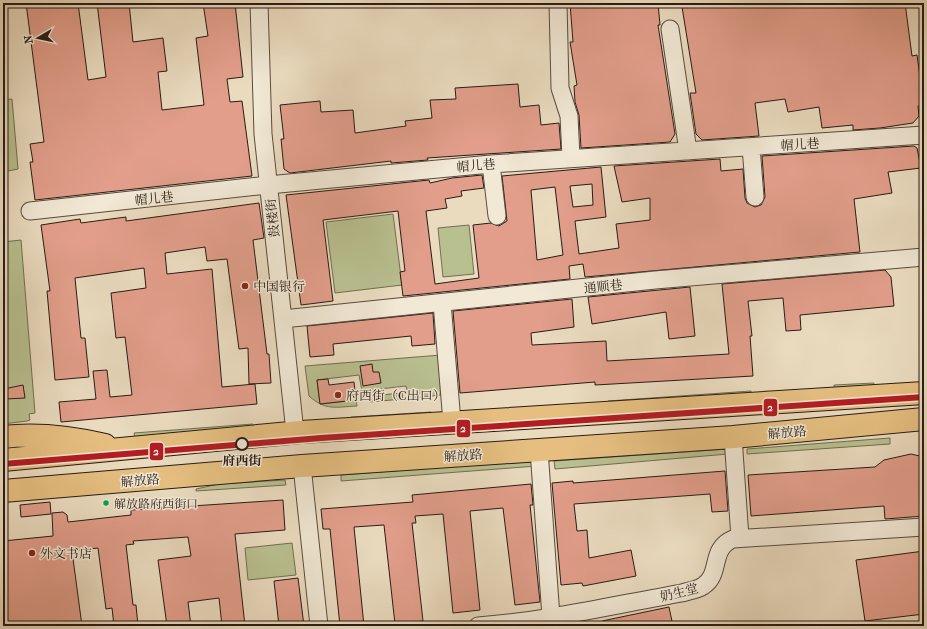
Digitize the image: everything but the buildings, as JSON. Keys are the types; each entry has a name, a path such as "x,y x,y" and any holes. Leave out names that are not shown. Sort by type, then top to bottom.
{"main road":[{"path":"3,460 298,432 924,393"},
{"name":"解放路","path":"3,492 302,466 733,437 924,419"},
{"path":"3,437 27,434 70,437 126,449"}],"street":[{"name":"鼓楼街","path":"259,3 264,134 298,432"},
{"name":"鼓楼街","path":"268,3 268,132 271,185"},
{"path":"558,3 560,88 569,116 572,158"},
{"path":"670,28 688,151"},
{"name":"帽儿巷","path":"30,211 271,185 491,164 924,135"},
{"path":"752,147 755,197"},
{"path":"491,164 497,216"},
{"name":"通顺巷","path":"285,319 666,279 924,257"},
{"path":"442,302 452,422"},
{"path":"733,437 740,538"},
{"path":"539,450 551,616"},
{"path":"302,466 320,626"},
{"name":"奶生堂","path":"478,626 509,624 682,593 702,587 709,581 721,546 726,542 740,538 924,527"}],"green space":[{"path":"12,99 18,169 3,172 3,100"},
{"path":"393,214 402,285 335,293 326,222"},
{"path":"469,225 474,274 443,277 438,228"},
{"path":"21,240 35,413 29,414 30,420 3,424 3,242"},
{"path":"441,355 444,392 440,395 409,399 406,386 362,391 359,375 317,380 320,404 309,396 305,366"},
{"path":"874,383 874,386 834,391 834,385"},
{"path":"751,391 752,397 609,407 608,401"},
{"path":"402,393 403,399 369,402 369,396"},
{"path":"356,400 357,406 331,407 320,404"},
{"path":"431,412 431,417 351,423 351,417"},
{"path":"253,424 254,427 135,439 134,433"},
{"path":"890,438 890,444 747,454 747,449"},
{"path":"728,449 728,454 555,469 554,461"},
{"path":"537,460 537,466 341,481 341,475"},
{"path":"285,480 286,485 196,491 196,489 219,484"},
{"path":"292,543 296,575 248,580 245,548"}],"transit line":[{"name":"2","path":"3,464 321,438 924,397"}],"place":[{"name":"中国银行","path":"245,286"},
{"name":"府西街（C出口）","path":"338,395"},
{"name":"府西街","path":"242,444"},
{"name":"解放路府西街口","path":"106,503"},
{"name":"外文书店","path":"32,553"}]}
